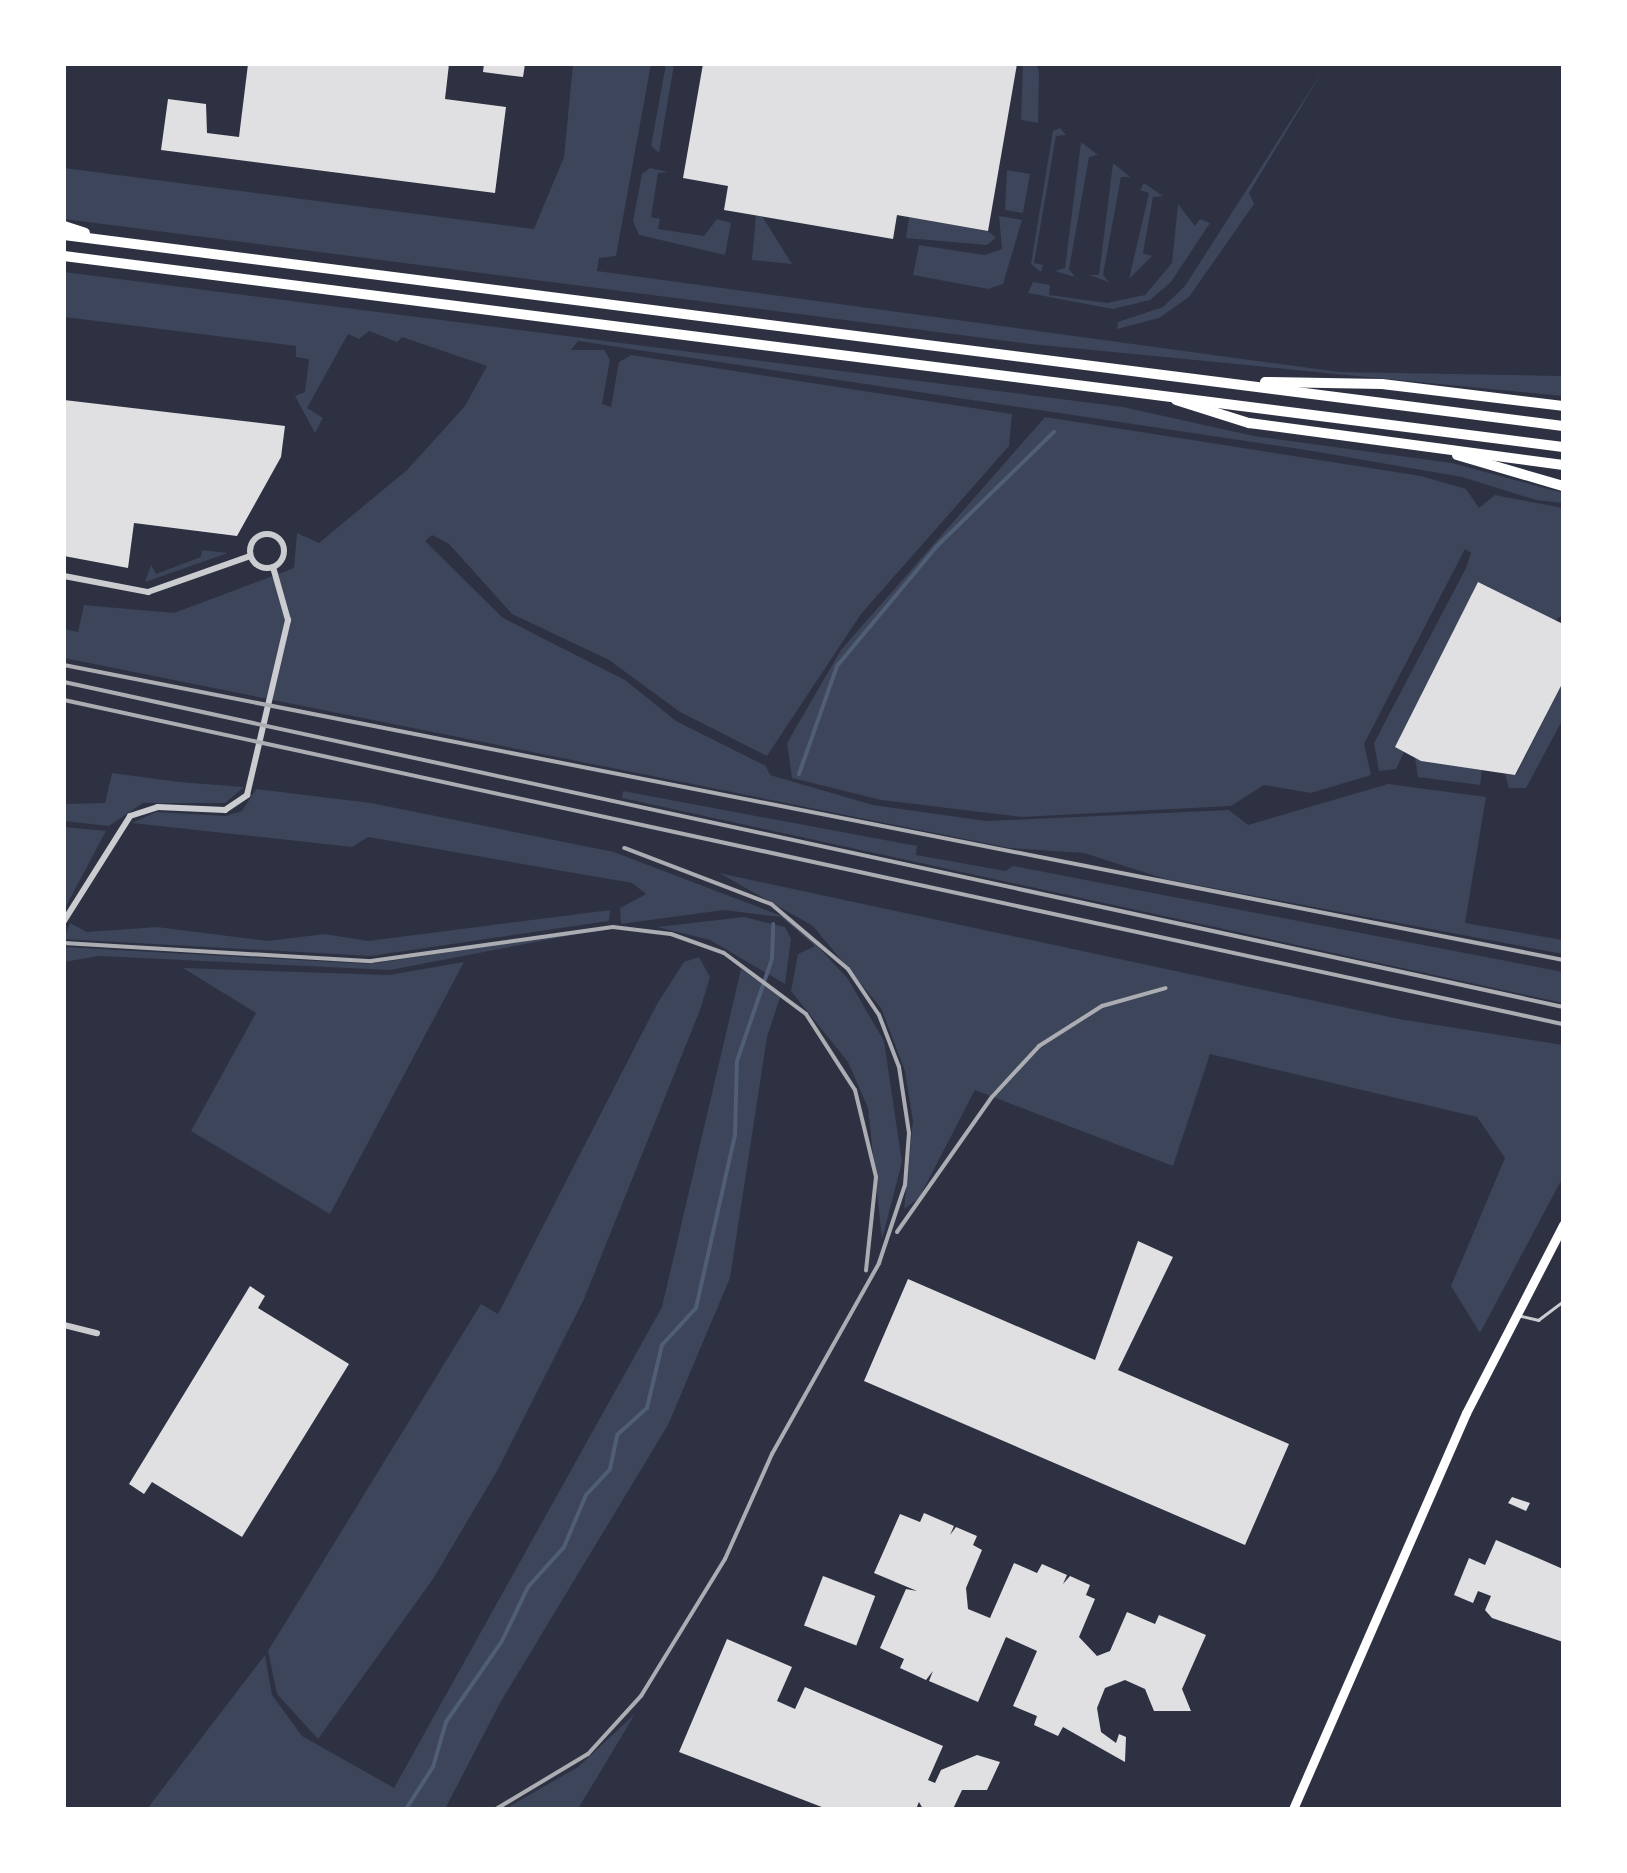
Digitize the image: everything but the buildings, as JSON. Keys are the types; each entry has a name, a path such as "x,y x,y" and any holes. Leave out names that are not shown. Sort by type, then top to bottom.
{"highway":[{"path":"64,226 98,238"},
{"path":"64,235 1563,426"},
{"path":"64,256 1563,447"},
{"path":"1219,381 1382,384 1563,406"},
{"path":"1164,395 1249,423 1563,465"},
{"path":"1448,450 1563,486"}],"main road":[{"path":"1293,1809 1514,1313 1563,1225"}],"street":[{"path":"64,921 130,816 158,807 225,810 247,795 288,620 273,567 284,549 274,535 254,539 250,556"},
{"path":"64,576 148,592 250,556 273,567"},
{"path":"64,1325 97,1333"}],"lane":[{"path":"1514,1313 1538,1320 1563,1301"}],"shaded area":[{"path":"573,64 651,64 616,256 599,258 597,271 1339,372 1563,376 1563,396 1030,344 64,219 64,168 534,229 564,157"},
{"path":"666,64 674,64 659,153 651,146"},
{"path":"1023,64 1036,64 1039,72 1038,123 1021,120"},
{"path":"1327,64 1249,193 1254,204 1189,297 1159,318 1117,329 1118,322 1163,307 1185,286"},
{"path":"1060,128 1066,135 1056,136 1034,263 1043,265 1041,272 1031,264 1053,131"},
{"path":"1081,142 1098,155 1089,157 1069,269 1075,277 1055,271 1065,268"},
{"path":"1113,163 1130,177 1121,177 1103,275 1109,282 1089,275 1099,275"},
{"path":"650,168 668,172 658,173 651,217 660,219 658,229 704,236 717,219 731,223 725,255 639,235 633,221 642,174"},
{"path":"1007,170 1030,174 1023,213 1005,210"},
{"path":"1144,183 1163,196 1153,197 1143,253 1152,256 1129,279 1149,193 1140,190"},
{"path":"1178,204 1195,226 1200,219 1210,223 1171,282 1150,300 1113,309 1028,293 1033,282 1050,285 1049,295 1107,303 1145,295 1172,263"},
{"path":"756,215 762,216 792,264 752,260"},
{"path":"999,216 1022,220 1003,284 988,289 913,275 919,245 984,255 1002,249"},
{"path":"909,217 988,231 996,238 987,245 906,238"},
{"path":"64,272 1123,407 1254,436 1452,463 1563,493 1563,503 1536,500 1462,477 1306,450 578,341 571,350 604,350 610,360 602,404 611,407 619,362 631,355 1012,414 1009,446 861,614 767,756 680,712 609,660 512,614 449,544 432,535 425,541 503,618 625,680 676,721 766,766 770,775 873,805 986,821 1229,810 1248,825 1388,784 1486,797 1465,923 1563,940 1563,954 1165,879 1084,853 1010,848 64,658 64,629 78,632 84,605 174,613 294,568 297,533 319,543 407,470 465,406 487,366 402,337 397,342 369,331 359,339 348,334 307,408 323,418 315,433 295,396 305,392 309,359 296,357 296,346 64,317"},
{"path":"1045,417 1421,476 1466,489 1479,508 1495,495 1563,508 1563,614 1404,752 1396,769 1379,771 1374,743 1466,568 1471,553 1465,549 1364,744 1371,775 1311,793 1264,785 1231,806 1022,817 881,800 792,778 787,743 841,650"},
{"path":"202,550 228,553 145,582 151,565 156,574 201,557"},
{"path":"1563,682 1563,719 1526,788 1509,788 1505,774 1516,775"},
{"path":"1415,758 1482,770 1480,785 1418,777"},
{"path":"112,773 244,787 225,803 143,803 109,826 64,821 64,804 105,803"},
{"path":"256,789 371,803 614,852 784,917 813,941 848,979 884,1041 902,1162 882,1239 868,1108 848,1062 791,991 798,954 815,946 781,917 724,910 621,924 620,908 646,894 632,883 368,837 352,847 132,823 156,812 226,816 242,811"},
{"path":"623,791 917,846 916,855 1006,871 1013,866 1563,972 1563,1003 622,798"},
{"path":"64,827 106,831 64,910"},
{"path":"719,873 1399,1019 1563,1045 1563,1177 1480,1333 1451,1286 1505,1158 1477,1117 1210,1054 1173,1166 975,1090 919,1198 904,1209 913,1121 905,1071 881,1008 813,926"},
{"path":"610,910 609,921 371,956 64,939 70,923 87,932 157,927 267,941 325,934 368,941"},
{"path":"744,917 785,927 791,939 785,984 710,940 657,927"},
{"path":"598,930 390,970 99,956 64,962 64,947 370,964"},
{"path":"699,957 710,977 700,1010 584,1299 497,1471 433,1579 318,1739 277,1694 268,1651 481,1304 498,1314 657,1004 684,962"},
{"path":"464,962 330,1214 191,1131 256,1013 183,968 389,975"},
{"path":"741,969 780,997 767,1037 730,1278 668,1425 500,1703 445,1809 147,1809 265,1655 272,1695 302,1736 394,1788 662,1307"},
{"path":"635,1714 578,1809 505,1809 578,1767"}],"waterway":[{"path":"799,774 837,666 936,547 1054,432"},
{"path":"406,1809 433,1767 446,1722 502,1641 528,1587 564,1547 586,1495 610,1469 617,1435 647,1408 662,1345 696,1308 735,1135 737,1061 772,959 773,924"}],"railway":[{"path":"64,665 1563,960"},
{"path":"64,682 1563,1007"},
{"path":"64,700 1563,1024"},
{"path":"496,1809 588,1754 641,1696 725,1559 772,1454 879,1263 905,1185 909,1133 899,1067 879,1015 848,969 771,904 624,848"},
{"path":"64,943 371,961 613,927 671,934 724,953 806,1014 855,1090 876,1177 866,1270"},
{"path":"897,1232 992,1097 1039,1046 1102,1006 1166,988"}]}
